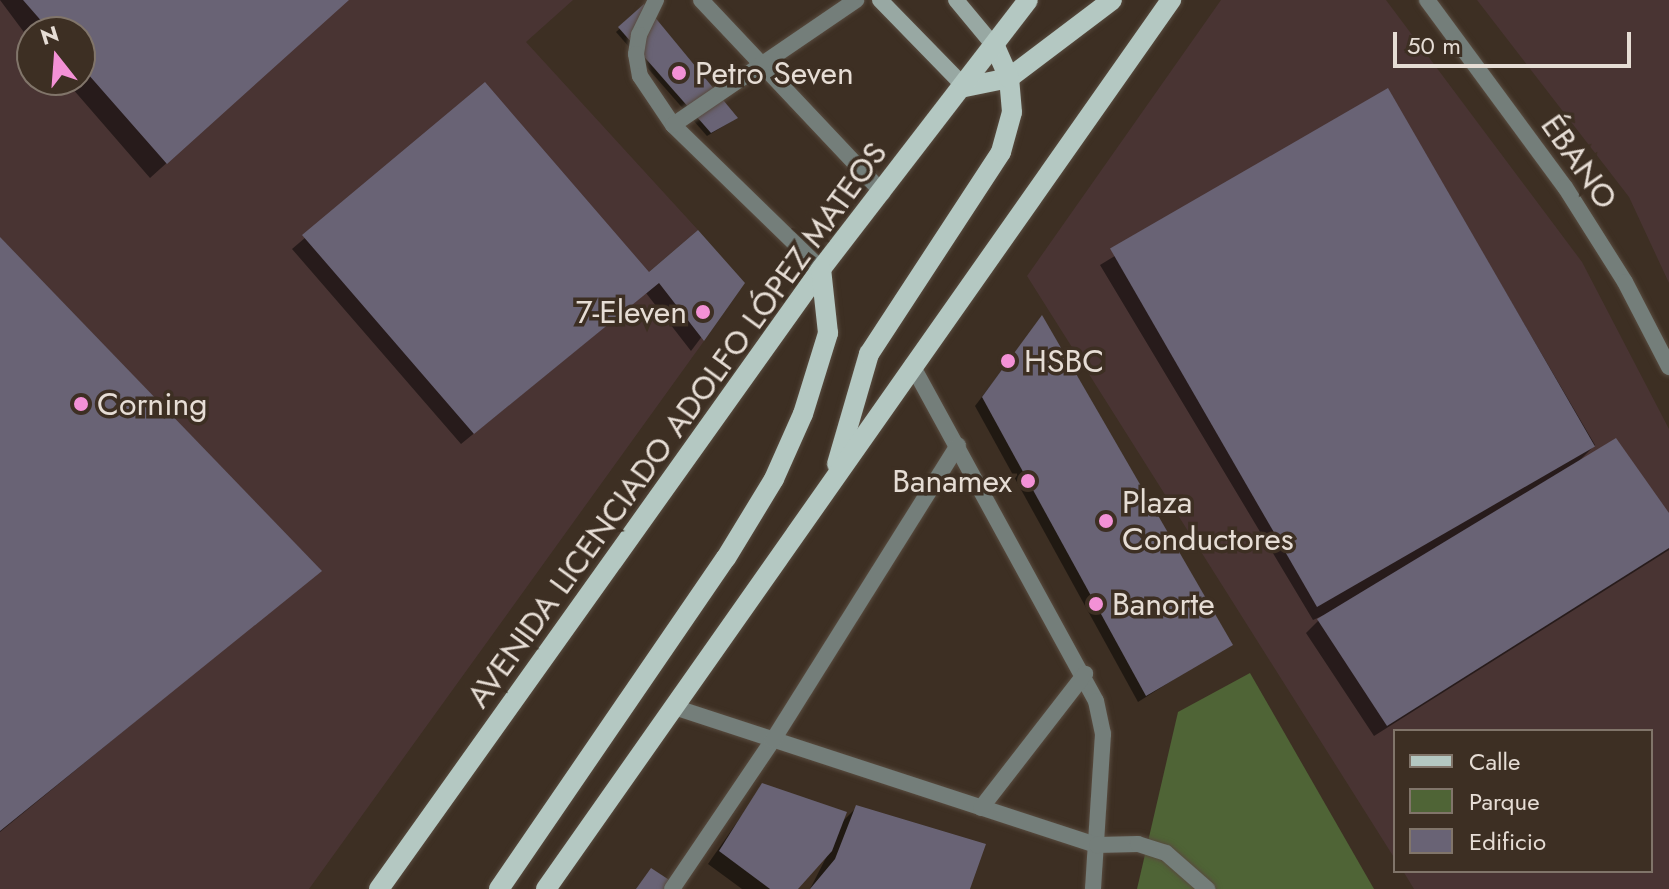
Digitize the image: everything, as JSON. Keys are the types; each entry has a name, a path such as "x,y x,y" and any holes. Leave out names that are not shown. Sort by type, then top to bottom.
{"main road":[{"name":"AVENIDA LICENCIADO ADOLFO LÓPEZ MATEOS","path":"379,889 821,269 965,87 1028,0"},
{"path":"965,87 1009,78 1112,0"},
{"path":"553,887 834,475 1171,0"},
{"path":"834,475 869,354 1001,152 1012,112 1009,78 995,47"},
{"path":"499,889 726,558 774,479 803,414 828,333 821,269"}],"street":[{"path":"880,0 965,87"},
{"path":"956,0 995,47"}],"lane":[{"path":"656,0 646,12 636,54 640,76 673,125 821,269"},
{"path":"701,0 883,193"},
{"path":"673,125 761,61 856,0"},
{"name":"ÉBANO","path":"1427,0 1565,187 1625,282 1669,367"},
{"path":"912,365 1085,674 1103,734 1093,889"},
{"path":"672,889 773,740 958,445"},
{"path":"981,808 1085,674"},
{"path":"677,708 1097,845 1138,844 1166,853 1207,889"}],"shaded area":[{"path":"0,0 573,0 526,42 698,230 650,271 704,341 309,889 0,889"},
{"path":"1221,0 1386,0 1582,262 1669,429 1669,889 1414,889 1404,873 1653,873 1653,729 1393,729 1393,856 1027,276"},
{"path":"1477,0 1669,0 1669,283 1629,197"}],"green space":[{"path":"1250,673 1374,889 1137,889 1178,712"}],"building":[{"path":"23,0 349,0 167,164 96,83 96,16 37,16"},
{"name":"Petro Seven","path":"644,4 738,118 711,133 618,27"},
{"path":"485,82 649,272 698,230 745,283 704,341 659,283 474,434 302,235"},
{"path":"1388,88 1595,447 1317,607 1110,248"},
{"name":"Corning","path":"0,237 322,571 0,831"},
{"name":"Plaza Conductores","path":"1042,315 1233,645 1146,696 982,397"},
{"path":"1616,438 1669,513 1669,548 1387,726 1317,619"},
{"path":"762,783 847,812 832,851 798,889 770,889 719,851"},
{"path":"856,805 986,844 970,889 810,889 835,859"},
{"path":"651,868 683,889 636,889"}],"place":[{"name":"Petro Seven","path":"679,73"},
{"name":"7-Eleven","path":"703,312"},
{"name":"HSBC","path":"1008,361"},
{"name":"Corning","path":"81,404"},
{"name":"Banamex","path":"1028,481"},
{"name":"Plaza Conductores","path":"1106,521"},
{"name":"Banorte","path":"1096,604"}]}
